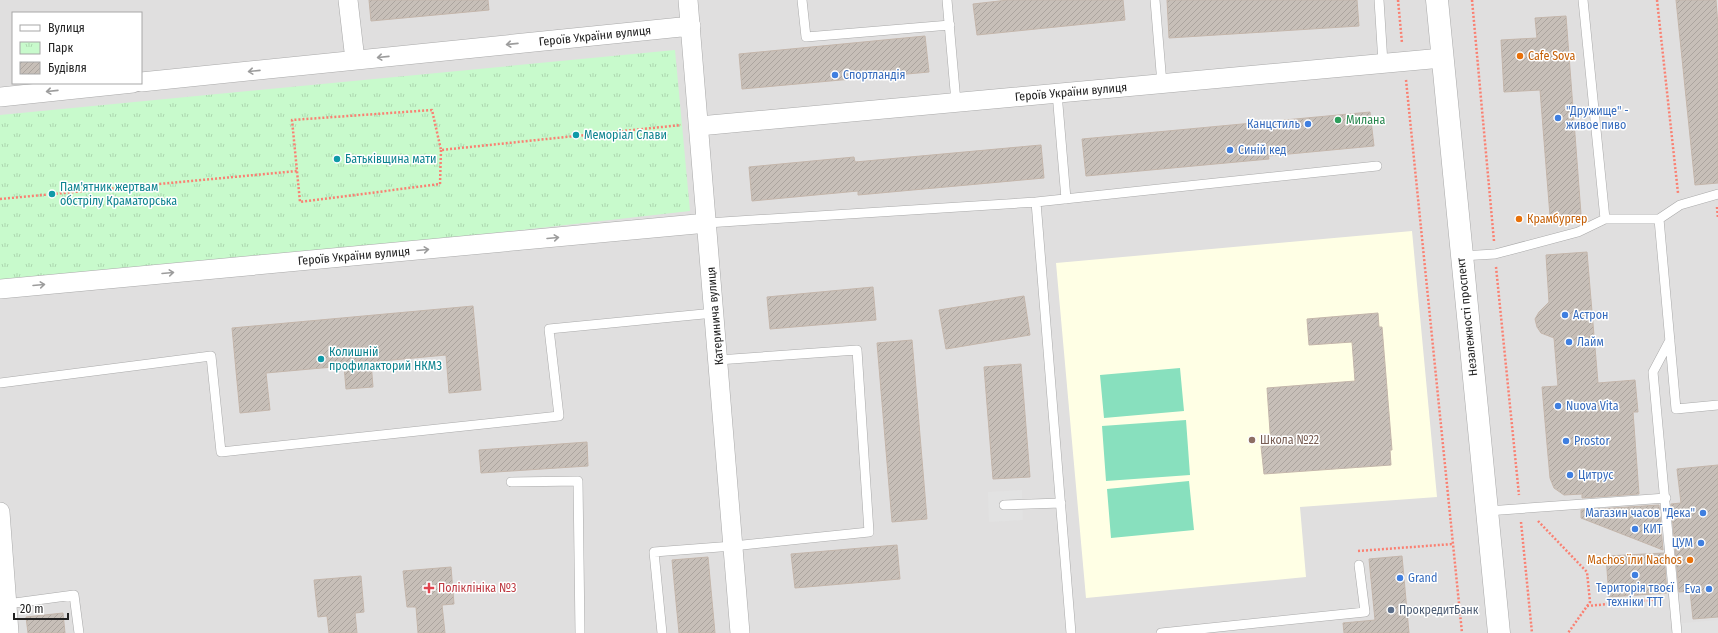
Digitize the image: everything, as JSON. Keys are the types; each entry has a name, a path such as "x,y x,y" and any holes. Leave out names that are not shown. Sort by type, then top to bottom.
{"street":[{"path":"348,0 355,60"},
{"name":"Катеринича вулиця","path":"688,0 740,633"},
{"name":"Незалежності проспект","path":"1437,0 1499,633"},
{"name":"Героїв України вулиця","path":"142,82 690,26"},
{"name":"Героїв України вулиця","path":"699,125 1442,58"},
{"path":"0,96 123,84"},
{"name":"Героїв України вулиця","path":"0,289 707,223"},
{"path":"0,512 9,633"}],"lane":[{"path":"802,0 806,37 950,25"},
{"path":"948,0 956,102"},
{"path":"1156,0 1162,84"},
{"path":"1379,0 1383,63"},
{"path":"1583,0 1605,219"},
{"path":"1057,93 1066,199"},
{"path":"707,223 1036,202 1377,166"},
{"path":"1461,256 1495,254 1578,232 1605,219 1659,219 1680,205 1718,194"},
{"path":"1036,202 1071,633"},
{"path":"1659,219 1676,409 1718,405"},
{"path":"0,383 211,356 221,452 559,416 549,329 714,313"},
{"path":"1670,340 1653,372 1666,498 1677,633"},
{"path":"662,633 654,552 733,546 869,532 857,350 718,360"},
{"path":"511,482 578,481 580,633"},
{"path":"1487,511 1666,498"},
{"path":"1004,505 1061,503"},
{"path":"1161,633 1365,612 1359,565"},
{"path":"7,604 74,594 79,633"}],"path":[{"path":"1398,0 1462,633"},
{"path":"1472,0 1495,254 1523,509 1532,633"},
{"path":"1657,0 1680,205"},
{"path":"432,110 441,150 440,184 300,202 292,120 432,110"},
{"path":"441,150 699,125"},
{"path":"0,199 297,171"},
{"path":"1523,509 1587,572 1590,602 1568,633"},
{"path":"1359,565 1358,550 1453,544"},
{"path":"1587,606 1674,598"}],"shaded area":[{"path":"0,0 1718,0 1718,633 0,633"},
{"name":"Школа №22","path":"1412,231 1437,497 1300,507 1306,577 1086,598 1056,263"},
{"path":"1022,490 1023,520 989,522 988,492"},
{"path":"1718,620 1718,633 1672,633 1672,624"}],"green space":[{"path":"675,50 690,211 0,289 0,115"},
{"path":"1180,368 1184,411 1104,418 1100,375"},
{"path":"1186,420 1190,475 1106,481 1102,426"},
{"path":"1189,481 1194,530 1111,538 1107,489"}],"building":[{"path":"369,0 488,0 489,10 371,21"},
{"path":"1008,0 1123,0 1125,20 977,35 973,4"},
{"path":"1167,0 1357,0 1359,26 1169,38"},
{"path":"1676,0 1716,0 1718,26 1718,183 1695,185"},
{"path":"1566,16 1581,214 1550,216 1540,90 1504,92 1501,40 1537,38 1535,18"},
{"path":"925,36 929,72 742,89 739,54"},
{"path":"1370,112 1374,146 1268,156 1269,159 1086,176 1082,139"},
{"path":"1041,145 1044,178 858,195 858,191 752,201 749,167 854,157 855,162"},
{"path":"1587,252 1598,383 1635,380 1638,412 1633,412 1639,494 1582,498 1582,494 1564,495 1554,488 1550,478 1542,387 1558,386 1554,338 1541,333 1537,327 1535,319 1539,312 1549,302 1546,255"},
{"path":"873,287 876,320 770,329 767,297"},
{"path":"1024,296 1030,335 946,349 939,310"},
{"name":"Колишній профилакторий НКМЗ","path":"473,306 481,390 449,393 446,355 371,362 373,387 346,389 344,366 266,373 270,410 240,413 232,328"},
{"path":"1378,313 1379,327 1382,327 1392,450 1390,450 1391,465 1264,474 1261,446 1271,446 1267,388 1355,381 1352,342 1309,345 1307,319"},
{"path":"912,340 927,519 892,522 877,343"},
{"path":"1021,364 1030,477 993,479 984,367"},
{"path":"587,442 588,466 481,473 479,450"},
{"name":"ЦУМ","path":"1718,465 1718,617 1693,619 1690,591 1679,592 1671,504 1681,503 1677,469"},
{"name":"КИТ","path":"1659,505 1663,550 1581,518 1581,510"},
{"path":"897,545 900,579 795,588 791,554"},
{"name":"Територія твоєї техніки ТТТ","path":"1664,553 1667,593 1609,597 1606,556"},
{"path":"1402,556 1409,633 1344,633 1343,623 1375,620 1369,559"},
{"path":"708,557 715,633 679,633 672,560"},
{"name":"Поліклініка №3","path":"451,567 454,604 442,605 445,633 418,633 416,607 407,607 403,571"},
{"path":"361,576 364,612 355,613 357,633 329,633 327,616 318,617 314,580"},
{"path":"63,613 65,633 28,633 26,617"}],"place":[{"name":"Cafe Sova","path":"1520,56"},
{"name":"Спортландія","path":"835,75"},
{"name":"\"Дружище\" - живое пиво","path":"1558,118"},
{"name":"Милана","path":"1338,120"},
{"name":"Канцстиль","path":"1308,124"},
{"name":"Меморіал Слави","path":"576,135"},
{"name":"Синій кед","path":"1230,150"},
{"name":"Батьківщина мати","path":"337,159"},
{"name":"Пам'ятник жертвам обстрілу Краматорська","path":"52,194"},
{"name":"Крамбургер","path":"1519,219"},
{"name":"Астрон","path":"1565,315"},
{"name":"Лайм","path":"1569,342"},
{"name":"Колишній профилакторий НКМЗ","path":"321,359"},
{"name":"Nuova Vita","path":"1558,406"},
{"name":"Школа №22","path":"1252,440"},
{"name":"Prostor","path":"1566,441"},
{"name":"Цитрус","path":"1570,475"},
{"name":"Магазин часов \"Дека\"","path":"1703,513"},
{"name":"КИТ","path":"1635,529"},
{"name":"ЦУМ","path":"1701,543"},
{"name":"Machos їли Nachos","path":"1690,560"},
{"name":"Територія твоєї техніки ТТТ","path":"1635,575"},
{"name":"Grand","path":"1400,578"},
{"name":"Поліклініка №3","path":"429,588"},
{"name":"Eva","path":"1709,589"},
{"name":"ПрокредитБанк","path":"1391,610"}]}
